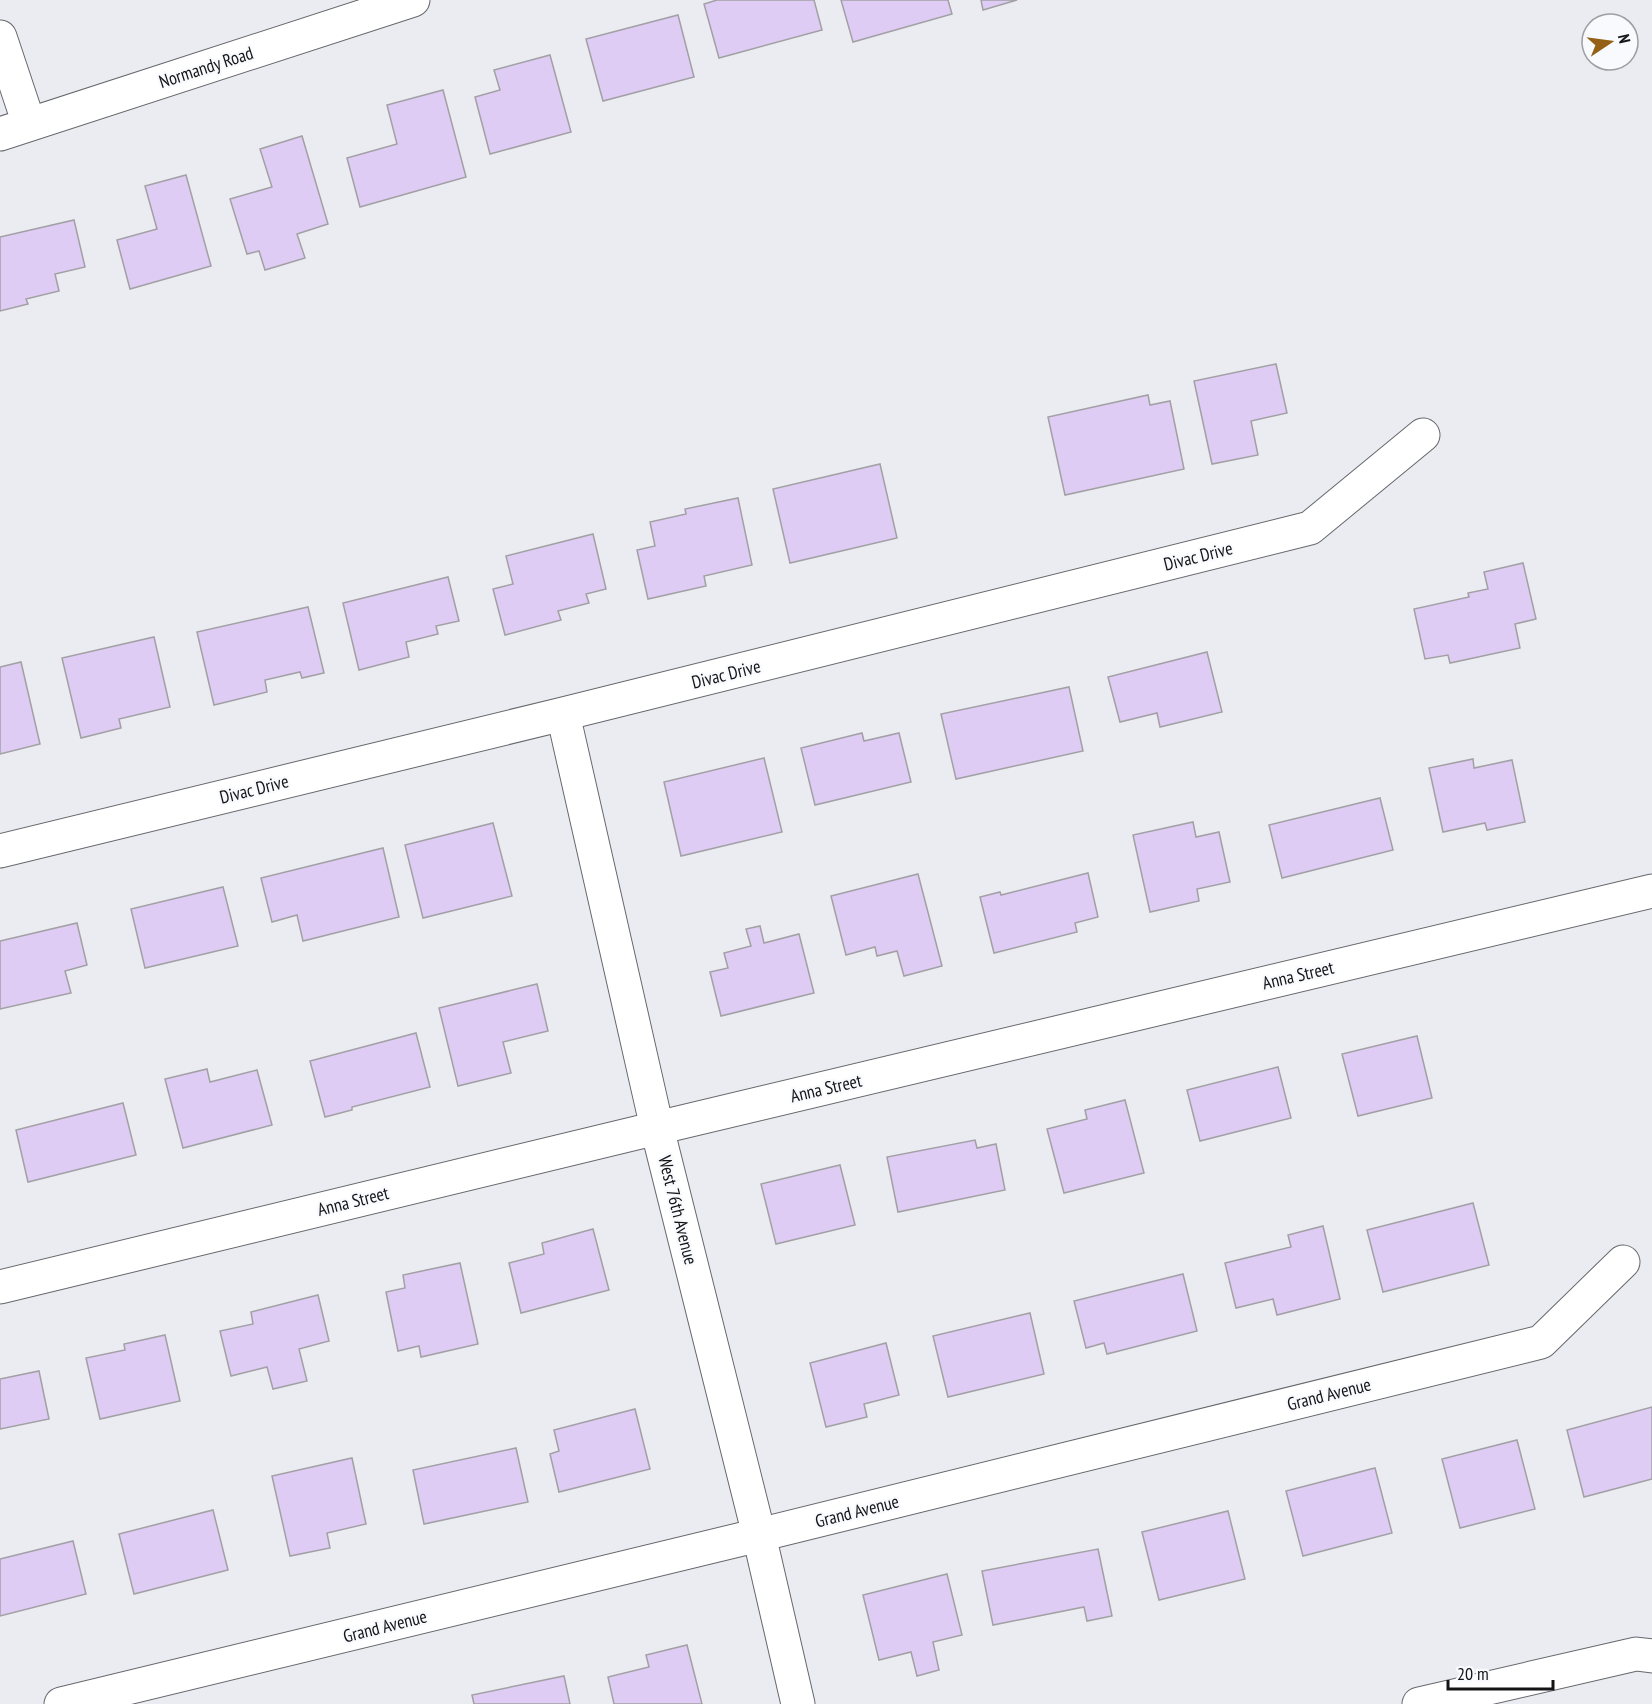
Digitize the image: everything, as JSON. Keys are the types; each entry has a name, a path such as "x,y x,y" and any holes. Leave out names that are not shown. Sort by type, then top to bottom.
{"street":[{"name":"Normandy Road","path":"15,129 412,0"},
{"path":"0,37 15,129"},
{"name":"Divac Drive","path":"0,851 1310,528 1423,435"},
{"name":"West 76th Avenue","path":"563,714 657,1128 759,1535 798,1704"},
{"name":"Anna Street","path":"0,1287 1652,891"},
{"name":"Grand Avenue","path":"61,1704 1542,1342 1623,1262"},
{"path":"1419,1704 1636,1654 1652,1656"}],"building":[{"path":"717,0 814,0 822,30 719,58 704,4"},
{"path":"841,0 948,0 952,14 853,42"},
{"path":"981,0 1017,0 983,10"},
{"path":"678,15 694,77 603,101 586,39"},
{"path":"550,55 571,132 490,154 475,97 500,90 494,70"},
{"path":"443,90 466,177 360,207 347,158 397,144 387,105"},
{"path":"302,136 328,224 297,234 305,258 265,270 259,251 247,254 230,199 272,187 260,149"},
{"path":"186,175 211,266 130,289 117,240 157,229 145,186"},
{"path":"74,220 85,267 55,274 59,291 26,299 28,304 0,311 0,237"},
{"path":"1276,364 1287,413 1251,421 1258,455 1212,464 1194,381"},
{"path":"1148,395 1150,405 1170,401 1184,469 1065,495 1048,417"},
{"path":"880,464 897,538 790,563 773,489"},
{"path":"738,498 752,565 704,576 706,586 648,599 637,550 655,546 650,522 686,514 685,509"},
{"path":"593,534 606,589 586,594 589,603 558,611 561,620 505,635 493,589 513,584 506,556"},
{"path":"1523,563 1536,619 1515,624 1520,648 1450,663 1448,655 1425,659 1414,609 1469,597 1468,593 1488,589 1484,572"},
{"path":"448,577 459,621 436,626 438,634 406,642 409,657 359,670 343,603"},
{"path":"308,607 324,673 302,678 300,672 265,680 267,692 214,705 197,632"},
{"path":"154,637 170,707 119,719 121,728 81,738 62,658"},
{"path":"1207,652 1222,712 1160,727 1157,713 1120,722 1108,677"},
{"path":"21,662 40,744 0,754 0,667"},
{"path":"1069,687 1083,751 956,779 941,714"},
{"path":"862,733 864,741 899,733 911,782 815,805 801,748"},
{"path":"764,758 782,832 681,856 664,782"},
{"path":"1473,759 1474,768 1512,760 1525,822 1487,830 1485,823 1443,832 1429,768"},
{"path":"1380,798 1393,850 1282,878 1269,825"},
{"path":"1193,822 1196,837 1219,832 1230,882 1197,889 1199,901 1150,912 1133,835"},
{"path":"493,823 512,896 423,918 405,845"},
{"path":"383,848 399,917 303,941 297,915 272,922 261,878"},
{"path":"1088,873 1098,917 1075,923 1077,932 994,953 980,897 1000,892 1001,895"},
{"path":"918,874 942,966 904,976 897,951 877,956 875,947 846,955 831,896"},
{"path":"223,887 238,946 145,968 131,909"},
{"path":"77,923 87,965 65,971 71,993 0,1009 0,941"},
{"path":"760,926 764,943 799,934 814,993 721,1016 710,972 728,968 724,953 751,946 746,929"},
{"path":"537,984 548,1031 503,1042 511,1073 458,1086 439,1008"},
{"path":"416,1033 430,1087 352,1107 352,1110 325,1117 310,1061"},
{"path":"1417,1036 1432,1098 1358,1116 1342,1054"},
{"path":"1278,1067 1291,1118 1200,1141 1187,1090"},
{"path":"207,1069 210,1082 257,1070 272,1125 183,1148 165,1079"},
{"path":"1125,1100 1144,1173 1064,1193 1047,1129 1087,1119 1085,1110"},
{"path":"123,1103 136,1155 28,1182 16,1130"},
{"path":"975,1140 977,1148 996,1144 1005,1190 898,1212 887,1157"},
{"path":"840,1165 855,1225 776,1244 761,1184"},
{"path":"1473,1203 1489,1265 1383,1292 1367,1230"},
{"path":"1323,1226 1340,1299 1277,1315 1273,1299 1236,1308 1225,1263 1291,1247 1288,1235"},
{"path":"593,1229 609,1290 521,1313 509,1263 544,1254 542,1243"},
{"path":"460,1263 478,1344 421,1357 419,1346 398,1351 386,1292 405,1288 403,1275"},
{"path":"1183,1274 1197,1331 1107,1354 1104,1343 1086,1348 1074,1301"},
{"path":"318,1295 329,1341 299,1349 307,1381 273,1389 267,1367 231,1376 220,1331 253,1324 251,1312"},
{"path":"1030,1313 1044,1374 948,1397 933,1336"},
{"path":"165,1335 180,1401 100,1419 86,1358 125,1350 124,1344"},
{"path":"886,1343 899,1395 864,1404 867,1417 826,1427 810,1363"},
{"path":"39,1371 49,1419 0,1429 0,1379"},
{"path":"1652,1407 1652,1479 1584,1497 1567,1430"},
{"path":"635,1409 650,1469 559,1492 550,1454 559,1451 554,1430"},
{"path":"1517,1440 1535,1509 1460,1528 1442,1459"},
{"path":"516,1448 528,1502 424,1524 413,1470"},
{"path":"352,1458 366,1524 327,1533 330,1548 290,1556 272,1476"},
{"path":"1375,1468 1392,1533 1303,1556 1286,1491"},
{"path":"213,1510 228,1570 134,1594 119,1534"},
{"path":"1228,1511 1245,1579 1159,1600 1142,1532"},
{"path":"73,1541 86,1594 0,1616 0,1559"},
{"path":"1098,1549 1112,1616 1087,1621 1084,1607 993,1625 982,1571"},
{"path":"947,1574 962,1635 933,1642 939,1670 917,1676 911,1652 879,1660 863,1595"},
{"path":"687,1645 702,1704 614,1704 608,1677 649,1667 646,1655"},
{"path":"564,1676 570,1704 474,1704 472,1695"}]}
